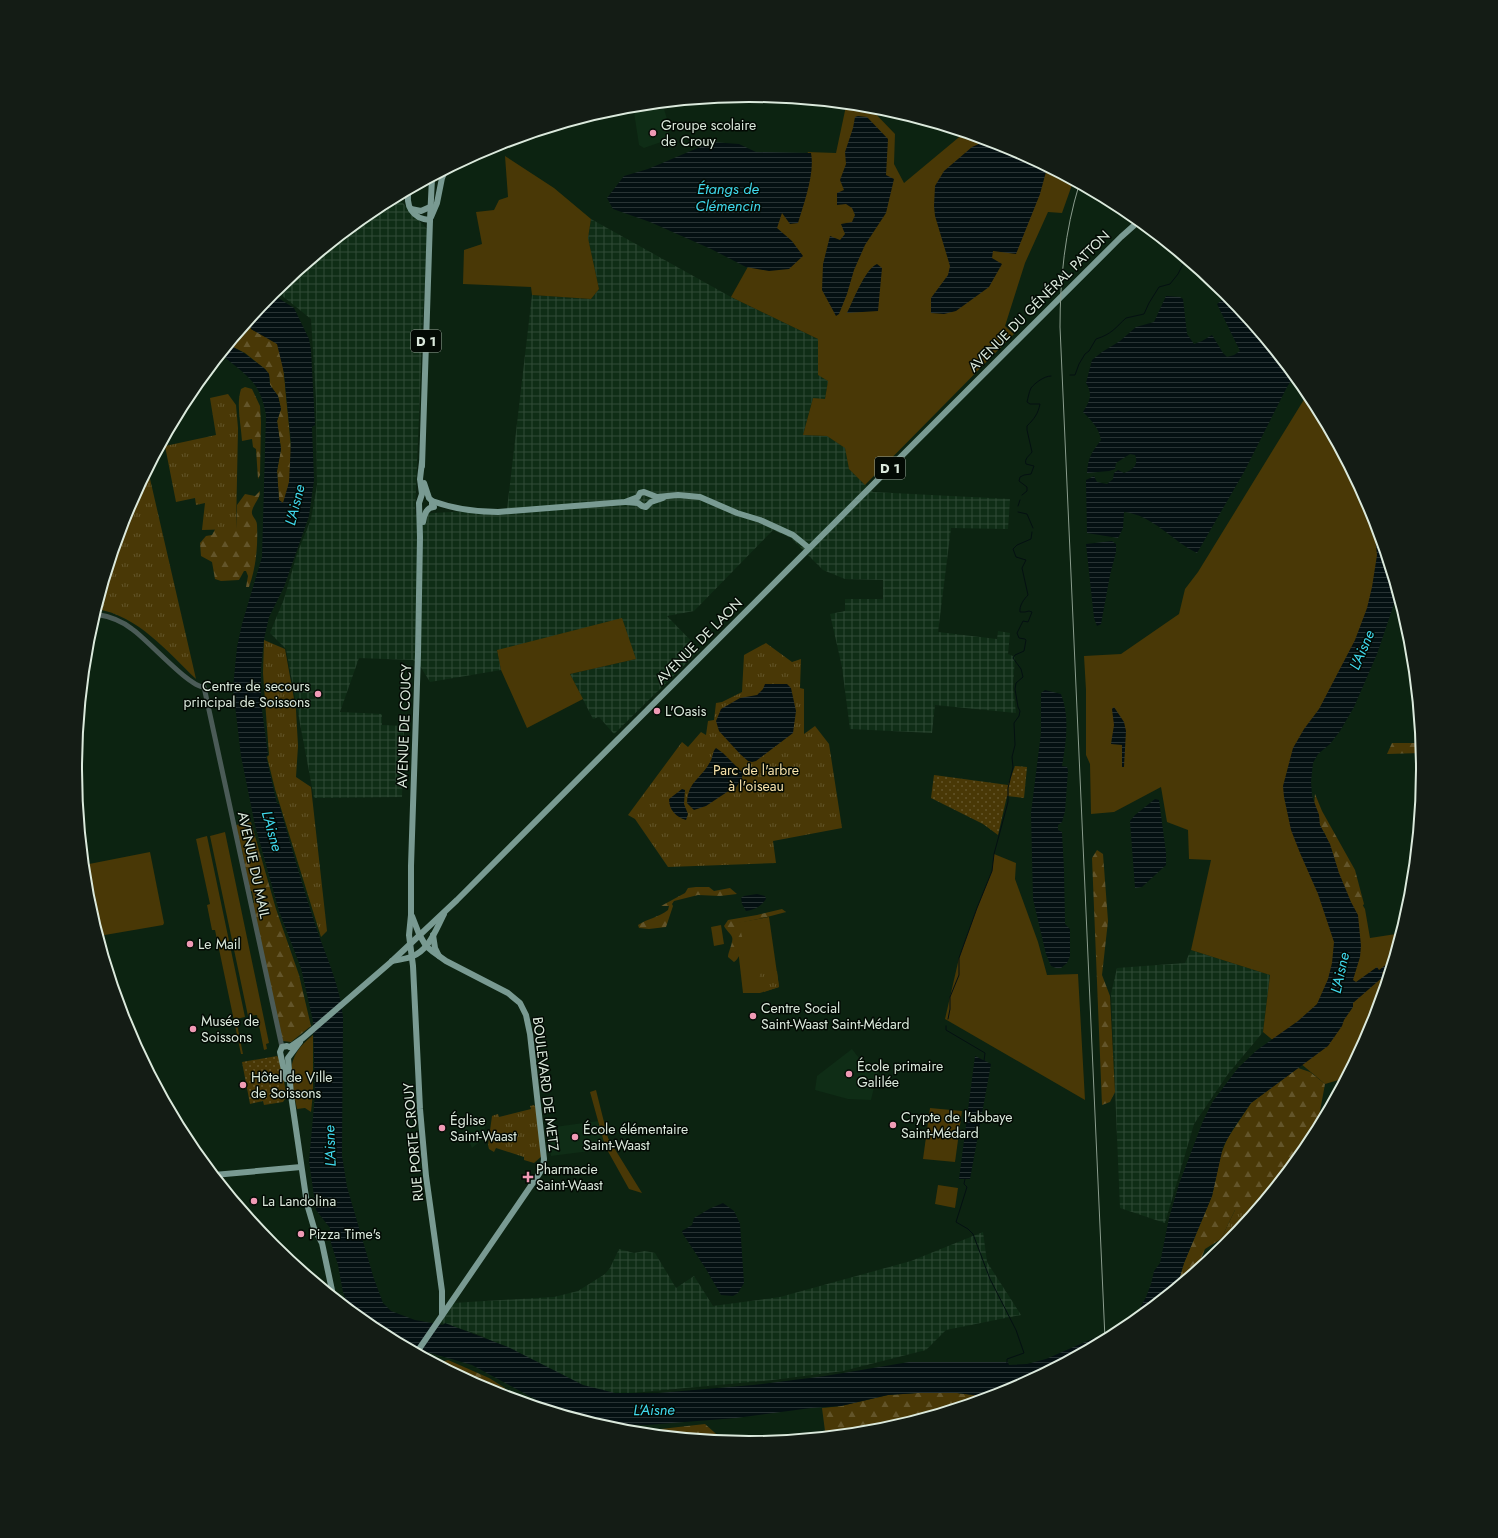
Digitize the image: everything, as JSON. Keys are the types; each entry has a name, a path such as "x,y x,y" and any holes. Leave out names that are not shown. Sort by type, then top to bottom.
{"main road":[{"path":"408,196 407,200 411,209 418,217 430,220 437,203 442,177"},
{"name":"D 1","path":"422,462 432,183"},
{"path":"411,209 421,211 430,207"},
{"name":"AVENUE DU GÉNÉRAL PATTON","path":"969,387 1134,224"},
{"name":"AVENUE DE LAON","path":"391,962 445,911 969,387"},
{"path":"422,462 424,487 430,504"},
{"name":"AVENUE DE COUCY","path":"410,943 409,932 411,915 420,537 419,503 422,494 420,479 422,462"},
{"path":"638,500 640,493 644,492 651,499"},
{"path":"651,499 678,495 692,496 707,500 737,513 760,520 793,535 809,548"},
{"path":"421,499 424,497 430,504 480,512 509,512 533,508 555,508 638,500"},
{"path":"638,500 644,507 648,506 651,499"},
{"path":"420,507 423,510 430,504"},
{"name":"AVENUE DE COUCY","path":"420,537 423,519 430,504"},
{"path":"332,1289 322,1243 309,1214 292,1104 288,1058 291,1049 391,962 412,957 426,946 445,911"},
{"path":"411,915 426,946"},
{"path":"416,925 427,927"},
{"path":"433,935 435,948 439,956"},
{"name":"RUE PORTE CROUY","path":"410,943 413,966 420,1109 426,1176 442,1291 442,1315"},
{"name":"BOULEVARD DE METZ","path":"426,946 446,961 508,993 520,1003 526,1015 544,1159 543,1167 452,1300"},
{"path":"291,1049 287,1046 282,1047 280,1052 291,1095"},
{"path":"281,1056 288,1058"},
{"path":"220,1175 301,1167"},
{"path":"419,1349 452,1300 444,1295 442,1291"}],"street":[{"name":"AVENUE DU MAIL","path":"101,615 106,616 132,629 180,672 199,687 204,687 282,1047"}],"shaded area":[{"name":"Groupe scolaire de Crouy","path":"664,109 669,125 667,140 644,148 639,145 634,113"},
{"path":"401,200 428,230 415,514 507,509 532,295 591,299 599,289 588,238 591,219 731,297 818,339 818,374 828,381 825,400 813,398 803,435 827,436 846,448 849,469 873,492 1010,499 1008,529 951,528 938,632 997,639 998,631 1010,633 1008,654 1015,657 1013,688 1016,713 935,705 932,733 850,729 842,667 830,614 845,611 845,599 883,599 883,580 845,579 823,570 791,538 773,530 694,611 667,616 700,650 614,734 599,717 593,719 570,674 636,659 497,650 501,670 430,682 420,666 413,660 359,658 340,712 382,714 382,725 404,726 402,797 314,798 286,649 270,633 284,599 297,554 311,519 317,485 316,399 311,319 280,294 343,240 378,214"},
{"path":"1191,950 1270,975 1263,1032 1228,1074 1194,1124 1165,1223 1120,1208 1111,994 1117,968 1185,963"},
{"name":"École primaire Galilée","path":"852,1049 865,1066 870,1064 875,1071 878,1071 871,1100 848,1099 815,1090 817,1076"},
{"path":"481,1120 485,1127 483,1139 472,1148 471,1142 463,1125"},
{"name":"École élémentaire Saint-Waast","path":"598,1121 606,1149 551,1156 547,1128"},
{"path":"983,1232 987,1262 1021,1315 946,1330 926,1350 843,1371 773,1380 599,1396 480,1335 439,1322 453,1303 554,1297 578,1291 605,1274 610,1268 619,1249 634,1253 645,1251 655,1253 676,1288 694,1276 713,1306 780,1297 911,1261"}],"green space":[{"path":"845,110 876,115 895,134 894,164 904,183 960,136 1004,153 1072,186 1062,213 1048,212 1025,263 1005,326 1014,334 865,485 849,469 845,448 827,436 803,435 813,398 825,399 828,381 818,375 818,339 731,297 769,229 808,152 836,153"},
{"path":"505,156 554,188 591,219 588,238 599,289 591,299 532,295 531,287 463,284 464,250 482,244 476,212 494,210 499,200 508,197"},
{"path":"250,327 276,343 280,350 291,451 290,481 288,493 283,503 279,500 277,471 281,449 277,421 281,409 278,396 270,385 269,374 245,353 233,347"},
{"path":"245,387 252,389 260,406 260,475 258,479 256,449 253,447 252,439 242,441 239,401 241,389"},
{"path":"228,394 236,405 238,428 236,529 202,530 205,503 196,505 195,498 176,502 165,447 216,435 210,398"},
{"path":"1304,399 1327,436 1347,474 1365,514 1381,555 1389,587 1301,755 1302,802 1365,909 1370,938 1395,934 1381,983 1347,1064 1339,1080 1325,1084 1263,1032 1270,975 1191,950 1211,860 1189,859 1188,830 1167,822 1161,787 1114,812 1091,814 1090,764 1086,755 1086,690 1084,656 1121,654 1179,614 1185,589 1198,572"},
{"path":"150,477 196,679 151,636 126,619 102,610 105,596 117,555"},
{"path":"260,491 252,511 252,515 257,523 257,541 255,564 249,587 246,587 248,576 246,571 244,571 239,580 221,581 215,579 212,562 201,556 200,543 206,536 212,535 218,524 236,529 237,505 245,494 255,496"},
{"path":"622,618 636,659 570,674 583,699 527,728 501,670 497,650"},
{"path":"264,640 285,649 296,710 298,746 296,777 311,787 327,931 321,937 275,789 267,757 269,755 263,673"},
{"name":"Parc de l'arbre à l'oiseau","path":"766,643 792,662 801,659 800,688 804,689 804,734 815,726 829,744 842,828 773,841 776,863 668,867 635,819 628,815 682,742 688,747 701,732 706,735 708,721 714,720 716,703 722,702 742,692 744,655"},
{"path":"1392,743 1415,743 1416,753 1387,754"},
{"path":"1015,766 1027,767 1024,798 1007,796 998,835 983,824 931,798 934,775 1008,785"},
{"path":"1315,794 1322,811 1355,870 1364,904 1360,909 1355,909 1351,902 1325,834 1319,825 1319,815 1314,806"},
{"path":"251,822 276,909 299,975 311,1026 291,1042 283,1041 281,1038 252,903 254,903 252,891 250,892 236,825"},
{"path":"225,832 269,1043 266,1044 267,1049 264,1050 257,1015 248,1016 210,836"},
{"path":"207,836 245,1017 236,1019 243,1054 241,1054 215,930 212,930 207,905 210,904 196,839"},
{"path":"1097,850 1103,854 1108,921 1102,975 1110,996 1115,1092 1110,1102 1102,1105 1092,858"},
{"path":"150,852 164,923 163,925 103,935 95,899 89,864"},
{"path":"994,854 1016,863 1015,879 1038,942 1047,975 1078,974 1085,1100 945,1019 959,958 992,871"},
{"path":"709,887 714,891 730,888 737,894 720,896 698,895 674,901 666,927 649,929 639,928 638,925 668,910 669,906 661,906 685,893 688,888"},
{"path":"782,909 786,912 739,923 743,941 743,949 734,962 728,957 732,939 724,926 728,920"},
{"path":"769,917 779,987 760,993 743,993 735,923"},
{"path":"721,925 724,944 714,946 711,927"},
{"path":"777,971 779,987 764,992 759,974"},
{"path":"313,1035 313,1093 311,1112 305,1108 297,1109 292,1068 293,1060 297,1052"},
{"path":"277,1056 279,1058 287,1096 283,1102 264,1105 263,1101 250,1104 242,1062"},
{"path":"1298,1068 1310,1072 1325,1084 1319,1116 1304,1140 1278,1175 1249,1210 1235,1210 1221,1239 1205,1249 1201,1259 1179,1278 1184,1263 1212,1196 1221,1154 1227,1139 1251,1103"},
{"path":"596,1090 608,1138 642,1193 629,1189 605,1146 590,1092"},
{"path":"534,1105 536,1107 543,1155 534,1163 524,1160 524,1157 496,1148 494,1152 489,1149 488,1145 492,1116 498,1114 499,1117 531,1109 530,1106"},
{"path":"930,1108 962,1111 955,1162 923,1159"},
{"path":"938,1185 958,1188 955,1208 935,1204"},
{"path":"1235,1210 1249,1210 1224,1238 1221,1239"},
{"path":"448,1360 489,1378 505,1389 494,1385 443,1361"},
{"path":"957,1393 977,1395 922,1413 879,1423 825,1431 822,1408 841,1406 888,1395"},
{"path":"705,1424 718,1435 705,1435 658,1429"}],"water":[{"path":"855,117 867,117 888,139 886,175 894,179 886,213 865,245 854,270 839,314 836,316 822,290 823,264 830,236 840,240 845,234 841,224 852,222 855,215 852,208 846,204 837,205 837,193 844,190 840,180 846,164 845,152"},
{"name":"Étangs de Clémencin","path":"712,142 739,144 756,152 811,153 812,170 798,223 790,224 782,213 777,228 792,241 803,256 789,269 769,271 746,267 711,249 650,222 613,209 607,198 624,176 648,169"},
{"path":"980,144 1046,172 1040,194 1016,254 993,251 992,258 1002,264 989,287 956,311 944,314 931,313 931,298 948,275 950,266 935,216 935,186 944,171 972,147"},
{"path":"877,264 882,268 878,311 847,313 868,272"},
{"path":"1166,296 1180,297 1183,299 1187,334 1194,344 1212,335 1227,357 1234,355 1240,351 1217,304 1223,299 1250,329 1291,381 1244,472 1197,553 1153,523 1134,514 1124,512 1123,528 1118,538 1087,533 1086,480 1094,476 1097,482 1107,484 1113,479 1114,473 1118,470 1124,473 1136,464 1135,455 1130,454 1116,463 1115,469 1087,473 1091,455 1101,440 1097,428 1083,412 1090,398 1086,383 1092,360 1120,341 1136,327 1154,322"},
{"name":"L'Aisne","path":"277,297 294,308 309,339 311,350 315,425 312,427 314,480 309,516 284,587 269,617 264,639 261,668 261,703 268,755 266,756 277,804 279,804 297,867 339,994 343,1017 342,1156 347,1187 374,1279 383,1303 391,1311 415,1320 443,1325 445,1323 508,1347 583,1385 615,1393 658,1393 753,1385 825,1376 909,1362 1008,1362 1009,1365 1027,1364 1046,1359 1104,1334 1044,1367 977,1395 957,1393 888,1395 841,1406 811,1408 736,1418 646,1425 629,1425 576,1413 542,1403 472,1365 422,1351 378,1324 346,1300 338,1265 331,1243 330,1228 316,1210 309,1161 315,1095 313,1021 301,968 279,911 255,825 241,756 233,688 237,647 242,624 262,557 266,415 256,386 245,374 225,357 233,347 244,353 265,369 269,374 270,385 278,396 281,409 277,421 281,449 277,471 279,500 283,503 289,482 291,442 284,373 277,344 250,327"},
{"name":"L'Aisne","path":"1375,540 1394,602 1377,654 1354,707 1340,731 1330,744 1318,754 1313,763 1311,781 1312,796 1319,815 1320,825 1330,844 1339,873 1358,915 1361,946 1360,957 1353,980 1356,982 1377,967 1379,970 1386,964 1384,972 1382,973 1383,977 1353,1003 1353,1007 1344,1020 1342,1026 1328,1046 1251,1103 1233,1129 1223,1147 1212,1196 1184,1263 1179,1278 1138,1311 1146,1297 1154,1271 1160,1263 1169,1218 1179,1184 1203,1121 1213,1101 1238,1068 1257,1050 1298,1021 1317,1004 1328,979 1332,963 1334,942 1318,894 1291,830 1283,786 1293,748 1304,729 1319,709 1355,640 1367,608 1372,587 1377,555"},
{"path":"1112,541 1116,544 1116,552 1101,624 1097,626 1094,618 1086,544"},
{"path":"765,684 787,684 791,688 796,711 793,733 756,761 752,762 748,761 740,754 719,731 716,721 721,709 740,698 757,695 763,689"},
{"path":"1045,690 1061,694 1066,712 1066,739 1062,766 1067,767 1068,770 1065,811 1062,822 1058,825 1058,830 1062,832 1065,924 1070,929 1070,956 1067,963 1061,968 1051,966 1046,954 1033,899 1031,813 1041,733 1041,693"},
{"path":"1114,707 1124,722 1126,731 1124,767 1122,767 1122,745 1111,744 1114,725 1112,709"},
{"path":"716,748 743,773 742,778 735,789 727,792 706,806 694,810 687,803 690,790 692,785 711,760"},
{"path":"682,789 685,790 684,804 688,814 686,820 679,817 672,810 669,803 669,799"},
{"path":"1155,799 1159,800 1166,853 1166,865 1142,887 1135,888 1130,821 1135,815"},
{"path":"757,894 765,896 766,899 758,907 746,911 742,904 741,898 744,896"},
{"path":"975,1056 991,1064 970,1179 959,1179"},
{"path":"723,1203 734,1211 740,1224 744,1283 738,1293 733,1296 721,1295 682,1231 692,1225 694,1218"}],"waterway":[{"path":"1070,375 1075,375 1079,364 1096,339 1110,333 1126,318 1144,314 1159,287 1170,284 1178,274 1183,263"},
{"path":"1022,495 1027,491 1027,487 1019,481 1020,477 1031,474 1034,466 1026,464 1027,458 1032,452 1027,426 1038,411 1040,404 1030,404 1027,402 1031,388 1043,378 1051,376"},
{"path":"1018,506 1020,500"},
{"path":"1018,512 1027,514 1033,528"},
{"path":"948,1019 950,997 959,975 959,958 992,871 994,854 1008,802 1008,788 1013,767 1012,757 1015,745 1014,723 1019,716 1020,711 1015,689 1016,683 1023,677 1021,669 1013,658 1015,655 1024,651 1026,640 1019,638 1017,633 1023,621 1028,622 1032,612 1020,612 1021,605 1028,595 1022,568 1026,560 1016,557 1013,549 1017,545 1031,539 1032,532"},
{"path":"946,1026 946,1030 985,1053 984,1061"},
{"path":"965,1179 964,1184 967,1187 956,1222 968,1229 973,1234 990,1279 1016,1330 1024,1353 1007,1359 1007,1363"}],"railway":[{"path":"1078,189 1070,220 1064,255 1060,327 1105,1333"}],"place":[{"name":"Groupe scolaire de Crouy","path":"653,133"},
{"name":"Centre de secours principal de Soissons","path":"318,694"},
{"name":"L'Oasis","path":"657,711"},
{"name":"Le Mail","path":"190,944"},
{"name":"Centre Social Saint-Waast Saint-Médard","path":"753,1016"},
{"name":"Musée de Soissons","path":"193,1029"},
{"name":"École primaire Galilée","path":"849,1074"},
{"name":"Hôtel de Ville de Soissons","path":"243,1085"},
{"name":"Crypte de l'abbaye Saint-Médard","path":"893,1125"},
{"name":"Église Saint-Waast","path":"442,1128"},
{"name":"École élémentaire Saint-Waast","path":"575,1137"},
{"name":"Pharmacie Saint-Waast","path":"528,1177"},
{"name":"La Landolina","path":"254,1201"},
{"name":"Pizza Time's","path":"301,1234"}]}
